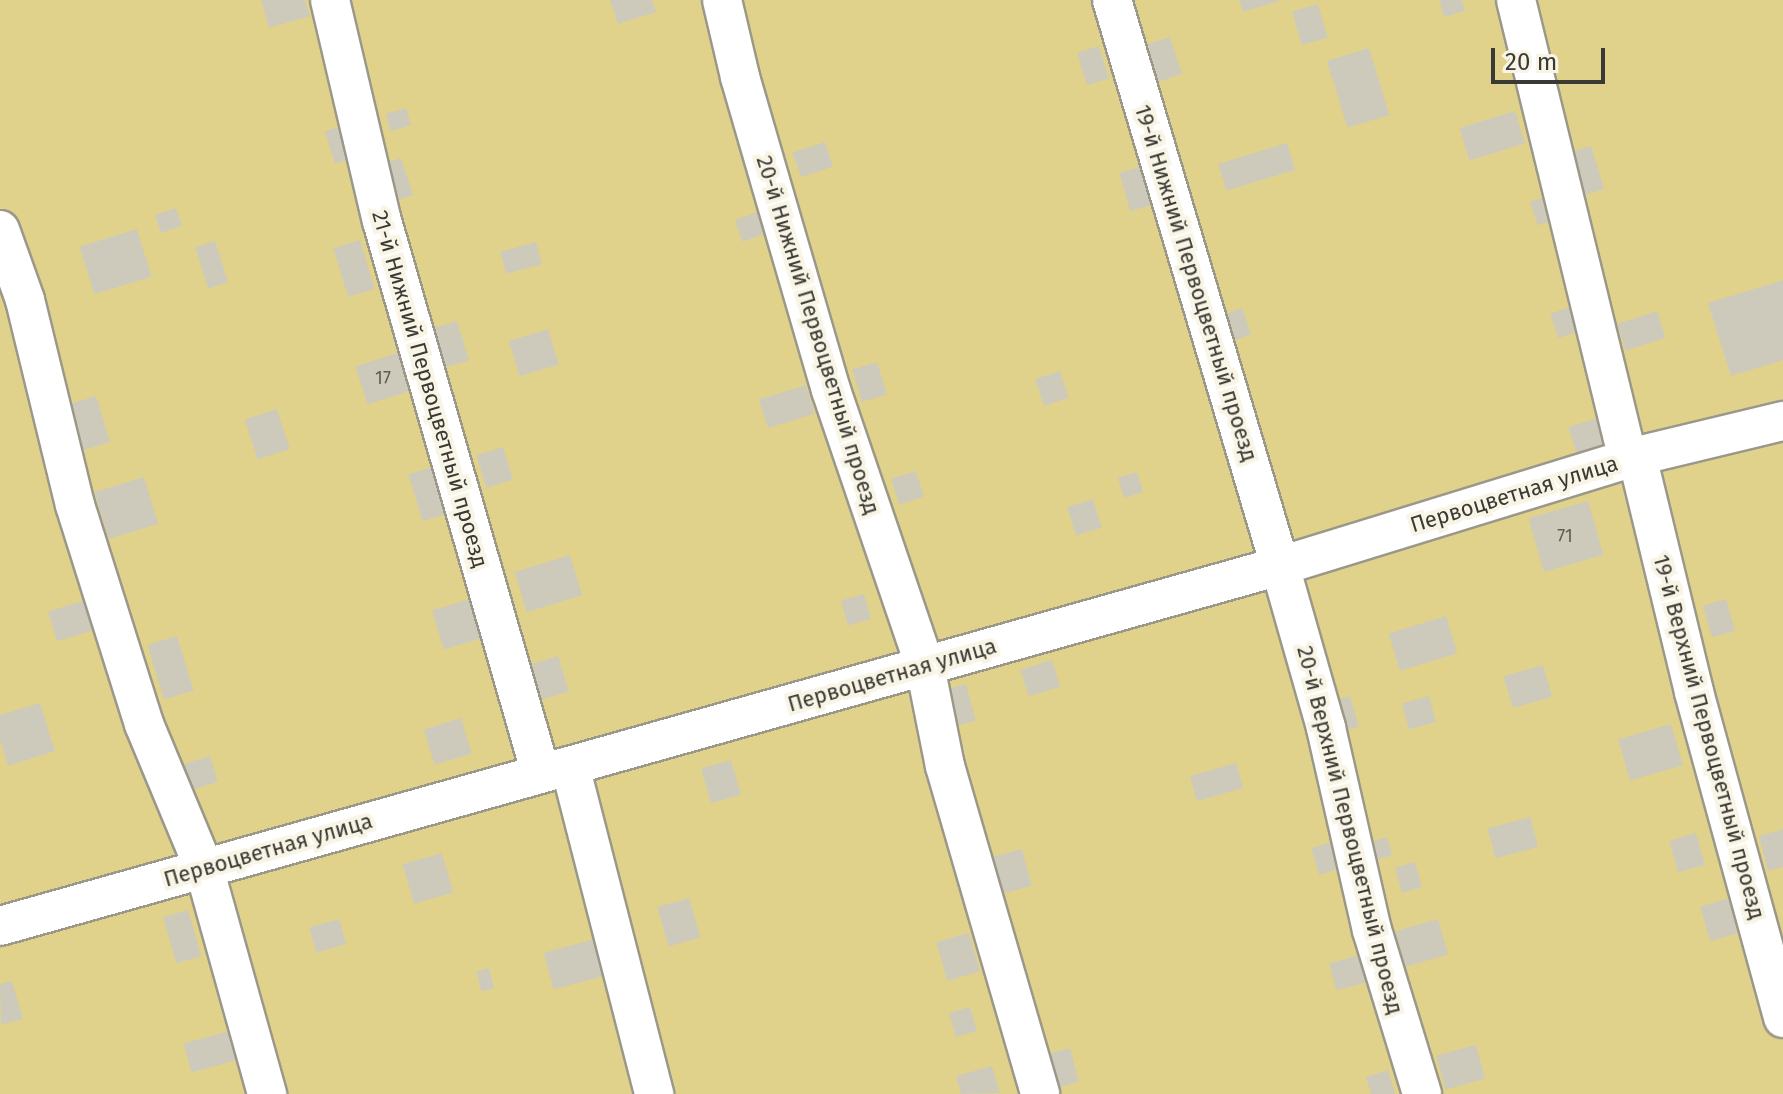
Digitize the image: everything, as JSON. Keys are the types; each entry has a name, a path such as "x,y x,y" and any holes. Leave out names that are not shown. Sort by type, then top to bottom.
{"lane":[{"name":"21-й Нижний Первоцветный проезд","path":"330,0 390,251 556,770 654,1094"},
{"name":"20-й Нижний Первоцветный проезд","path":"722,0 740,77 831,390 925,666 945,766 1040,1094"},
{"name":"19-й Нижний Первоцветный проезд","path":"1112,0 1280,566"},
{"name":"19-й Верхний Первоцветный проезд","path":"1516,0 1632,457 1783,1018"},
{"path":"0,230 25,300 75,505 144,724 204,868 267,1094"},
{"name":"Первоцветная улица","path":"0,926 1280,566 1632,457 1783,421"},
{"name":"20-й Верхний Первоцветный проезд","path":"1280,566 1326,728 1372,930 1422,1094"}],"shaded area":[{"path":"0,0 1783,0 1783,1094 0,1094"}],"building":[{"path":"261,0 305,0 310,16 269,28"},
{"path":"610,0 652,0 656,12 618,24"},
{"path":"1239,0 1279,0 1279,1 1243,12"},
{"path":"1439,0 1462,0 1465,11 1444,17"},
{"path":"1318,4 1328,38 1302,45 1292,11"},
{"path":"1170,37 1182,74 1153,84 1141,47"},
{"path":"1099,46 1109,79 1087,85 1077,53"},
{"path":"1369,48 1389,115 1347,128 1327,61"},
{"path":"406,108 411,125 391,131 386,114"},
{"path":"1515,111 1525,144 1469,160 1460,128"},
{"path":"345,125 355,158 335,164 325,131"},
{"path":"825,142 833,167 801,177 793,153"},
{"path":"1287,143 1295,170 1226,191 1218,164"},
{"path":"1591,146 1604,189 1582,196 1569,153"},
{"path":"401,158 413,195 397,200 385,163"},
{"path":"1150,164 1161,202 1130,211 1119,173"},
{"path":"1551,195 1559,219 1538,226 1530,202"},
{"path":"176,208 182,226 161,233 155,215"},
{"path":"760,211 768,233 742,242 735,220"},
{"path":"137,229 152,277 94,294 80,247"},
{"path":"360,240 375,289 348,297 333,248"},
{"path":"215,241 228,282 208,288 195,247"},
{"path":"536,242 542,264 506,274 500,252"},
{"path":"1783,280 1783,360 1731,376 1708,303"},
{"path":"1573,306 1581,331 1558,338 1550,313"},
{"path":"1242,308 1251,334 1230,342 1221,315"},
{"path":"1657,311 1666,338 1626,351 1617,324"},
{"path":"457,321 469,360 443,368 431,329"},
{"path":"548,329 559,364 520,376 509,341"},
{"path":"400,352 412,390 368,405 355,367"},
{"path":"877,362 887,395 862,402 852,370"},
{"path":"1060,371 1069,398 1044,406 1035,379"},
{"path":"806,385 815,414 768,428 759,399"},
{"path":"96,396 110,442 79,451 65,405"},
{"path":"277,409 290,449 258,459 245,420"},
{"path":"1601,417 1609,443 1576,453 1568,427"},
{"path":"503,447 513,480 486,488 476,455"},
{"path":"439,465 453,512 423,521 408,474"},
{"path":"916,471 924,497 899,504 891,479"},
{"path":"1137,472 1143,492 1124,498 1118,478"},
{"path":"144,477 158,524 109,539 94,492"},
{"path":"1093,499 1102,528 1076,536 1067,507"},
{"path":"1588,501 1603,555 1544,572 1528,518"},
{"path":"570,555 582,595 527,612 515,572"},
{"path":"864,594 871,619 848,626 841,601"},
{"path":"473,598 485,637 444,650 432,611"},
{"path":"89,599 98,629 57,641 48,612"},
{"path":"1726,599 1735,631 1712,637 1703,606"},
{"path":"1446,616 1457,653 1400,671 1389,634"},
{"path":"177,636 194,691 164,700 147,645"},
{"path":"558,656 569,691 532,703 521,667"},
{"path":"1052,660 1060,687 1029,696 1020,670"},
{"path":"1543,665 1552,697 1513,708 1504,676"},
{"path":"966,684 976,721 951,727 941,691"},
{"path":"1350,696 1359,727 1339,733 1330,702"},
{"path":"1429,696 1436,722 1409,729 1402,703"},
{"path":"40,703 55,751 8,766 0,740 0,715"},
{"path":"461,718 472,753 435,765 424,729"},
{"path":"1671,724 1683,765 1630,780 1618,739"},
{"path":"210,756 218,782 192,790 184,764"},
{"path":"731,760 741,795 711,803 701,769"},
{"path":"1236,763 1243,788 1197,801 1190,776"},
{"path":"1530,817 1538,847 1496,858 1487,828"},
{"path":"1783,829 1783,867 1768,871 1759,836"},
{"path":"1696,833 1705,865 1678,872 1669,841"},
{"path":"1387,837 1392,855 1376,860 1371,842"},
{"path":"1338,840 1346,867 1319,875 1311,848"},
{"path":"1022,849 1032,886 1002,894 992,857"},
{"path":"442,853 453,892 414,904 403,864"},
{"path":"1415,862 1422,887 1402,893 1395,868"},
{"path":"689,898 700,937 669,947 657,907"},
{"path":"1730,898 1740,933 1710,941 1700,907"},
{"path":"188,910 201,956 176,963 163,917"},
{"path":"339,919 346,944 316,953 309,928"},
{"path":"1438,919 1448,955 1402,968 1392,932"},
{"path":"969,933 980,971 947,981 936,942"},
{"path":"595,939 605,976 554,989 544,953"},
{"path":"1361,955 1368,982 1336,991 1329,964"},
{"path":"489,968 494,988 481,992 476,971"},
{"path":"12,981 23,1019 1,1025 0,984"},
{"path":"970,1007 977,1031 956,1037 949,1013"},
{"path":"230,1031 238,1060 191,1072 184,1043"},
{"path":"1476,1045 1485,1079 1445,1089 1436,1056"},
{"path":"1070,1048 1079,1082 1055,1088 1046,1054"},
{"path":"992,1066 1000,1093 961,1094 956,1076"},
{"path":"1388,1070 1395,1094 1371,1094 1366,1077"}]}
